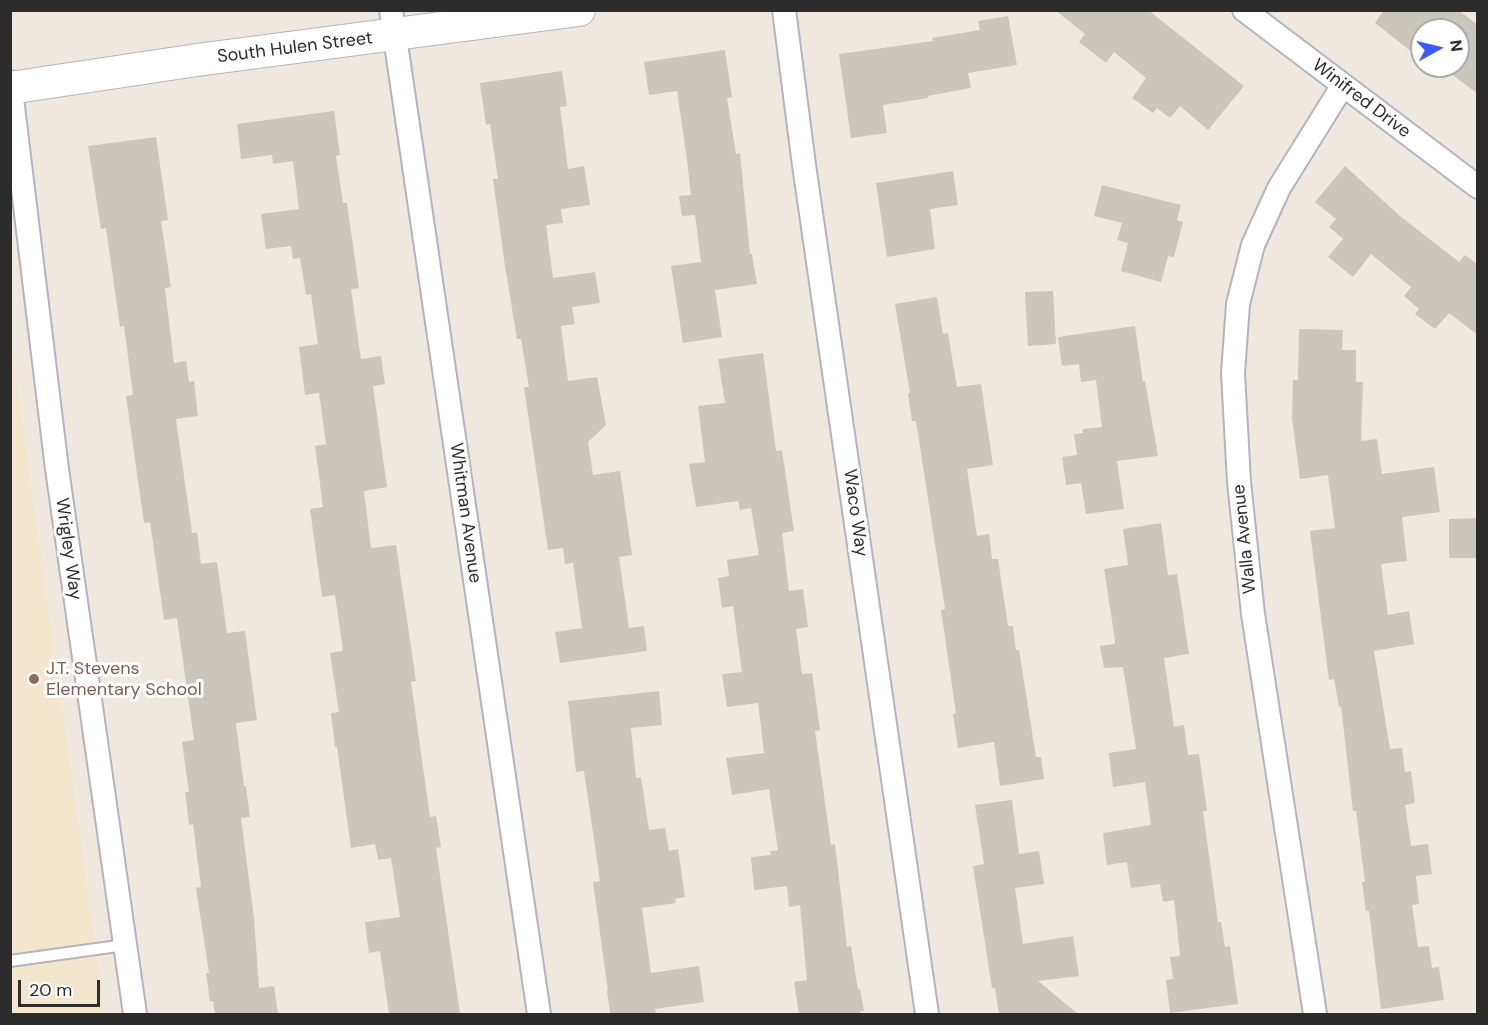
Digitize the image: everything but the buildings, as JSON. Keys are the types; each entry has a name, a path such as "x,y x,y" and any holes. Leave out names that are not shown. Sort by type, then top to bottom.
{"main road":[{"name":"South Hulen Street","path":"11,86 197,60 393,23 579,10"}],"street":[{"name":"Waco Way","path":"784,10 804,165 927,1014"},
{"name":"Winifred Drive","path":"1244,10 1478,187"},
{"name":"Whitman Avenue","path":"393,23 539,1014"},
{"name":"Walla Avenue","path":"1315,1014 1253,614 1239,482 1233,373 1238,304 1253,245 1279,188 1343,85"},
{"name":"Wrigley Way","path":"11,86 57,469 135,1014"}],"lane":[{"path":"10,961 125,945"}],"shaded area":[{"name":"J.T. Stevens Elementary School","path":"11,344 105,1014 11,1014"}],"place":[{"name":"J.T. Stevens Elementary School","path":"34,679"}]}
